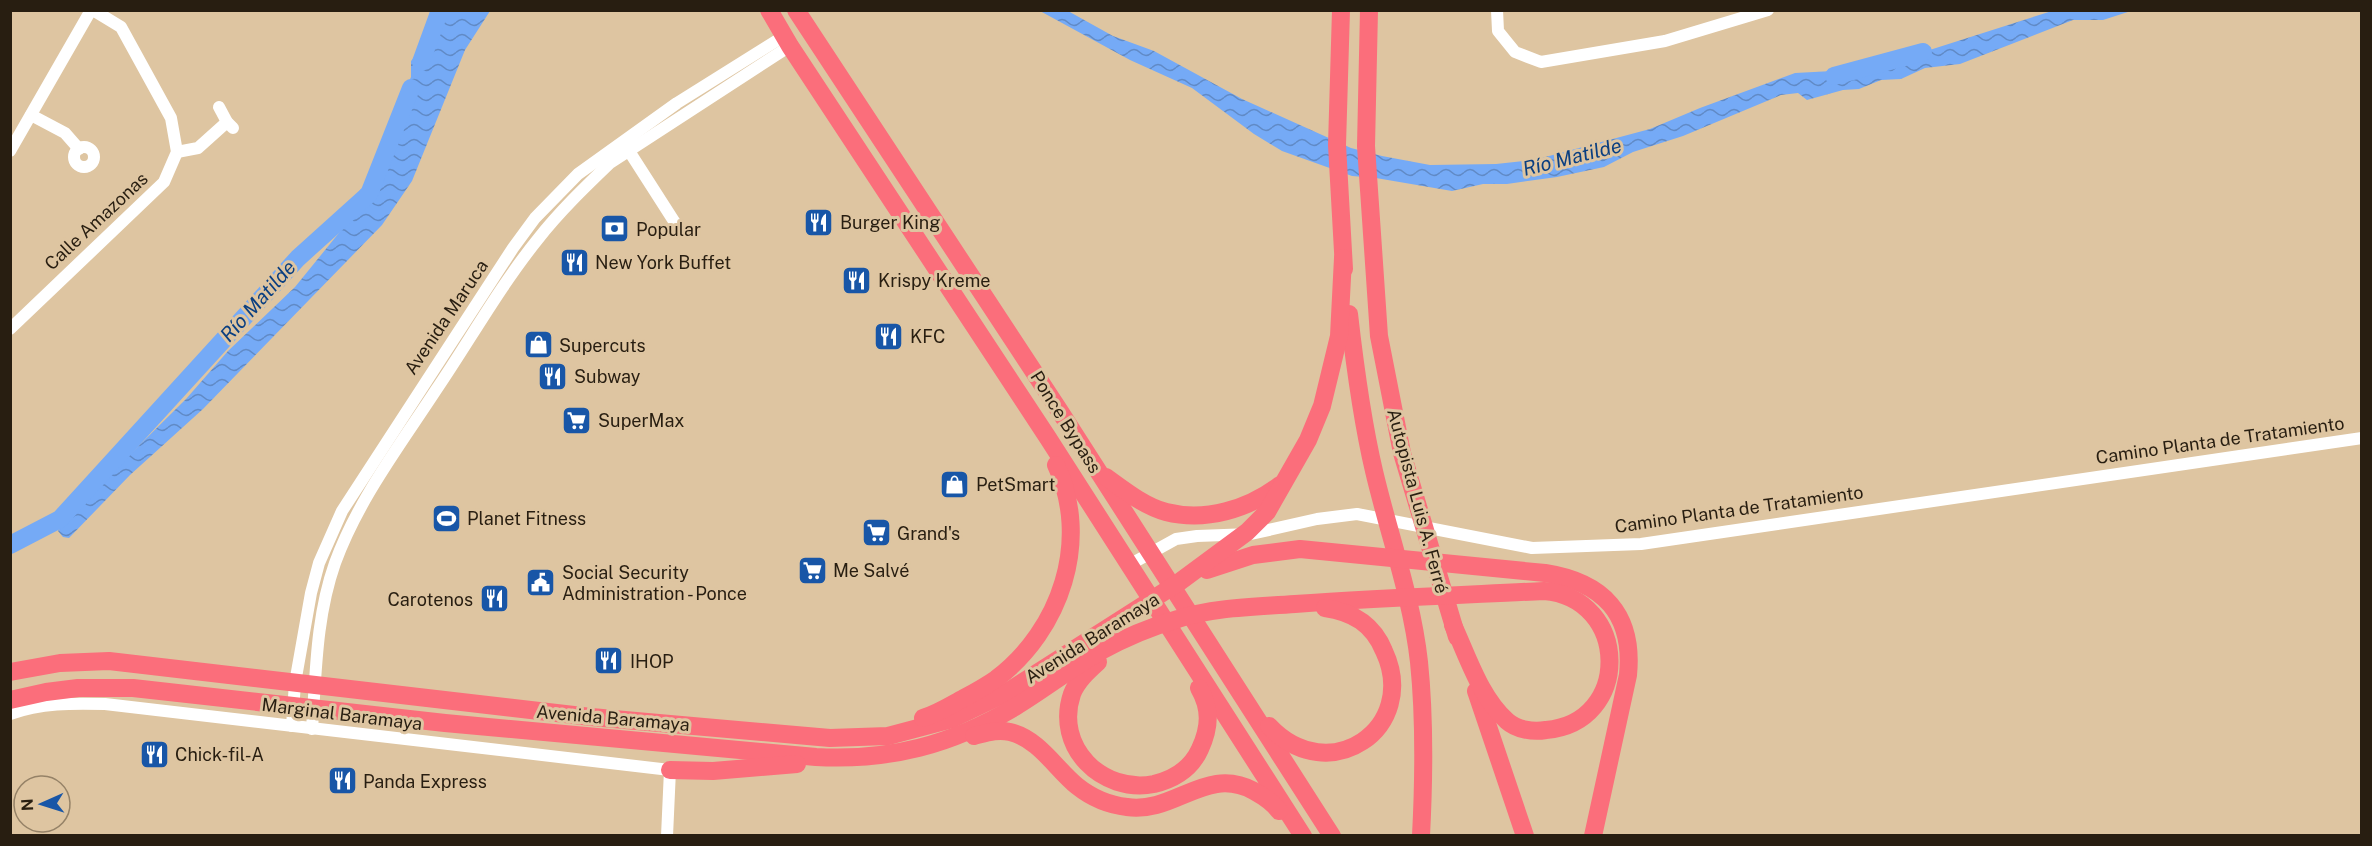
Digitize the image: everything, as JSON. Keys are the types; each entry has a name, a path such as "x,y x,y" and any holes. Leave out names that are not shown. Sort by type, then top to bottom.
{"highway":[{"name":"Ponce Bypass","path":"769,10 787,41 1048,438 1185,652 1283,811 1303,836"},
{"name":"Ponce Bypass","path":"796,10 1059,410 1332,836"},
{"name":"Autopista Luis A. Ferré","path":"1341,10 1337,145 1343,258 1361,410 1374,472 1405,591 1419,661 1424,764 1421,836"},
{"name":"Autopista Luis A. Ferré","path":"1369,10 1366,146 1372,264 1379,336 1402,453 1453,625 1522,827"},
{"path":"1178,583 1247,532 1266,512 1308,440 1322,406 1334,366 1339,336 1343,258"},
{"path":"888,736 912,721 930,715 996,679 1029,647 1053,610 1069,563 1071,531 1068,503 1048,438"},
{"path":"1095,469 1134,496 1165,511 1198,515 1231,510 1264,497 1284,482"},
{"path":"1178,583 1222,564 1253,555 1322,550 1545,573 1574,579 1587,585 1599,594 1619,616 1630,657 1594,834"},
{"name":"Avenida Baramaya","path":"13,709 46,692 110,687 445,723 844,759 885,756 953,737 1015,707 1098,653 1178,583"},
{"path":"1299,604 1544,591 1564,594 1577,600 1588,610 1605,633 1610,668 1607,685 1599,700 1587,714 1572,724 1555,730 1524,729 1504,718 1484,693 1453,625"},
{"path":"1247,704 1260,713 1268,725 1287,742 1296,748 1318,753 1345,750 1357,746 1368,738 1384,718 1393,680 1387,657 1375,633 1361,620 1347,613 1299,604"},
{"name":"Avenida Baramaya","path":"10,672 60,663 109,661 591,717 855,738 888,736 934,725 973,710 1123,633 1221,610 1299,604"},
{"path":"1123,633 1115,651 1087,672 1078,684 1072,694 1069,720 1076,747 1085,761 1106,778 1118,784 1134,786 1162,782 1187,769 1196,758 1209,725 1209,713 1185,652"},
{"path":"920,748 938,746 990,732 1011,732 1041,750 1076,786 1090,795 1109,804 1143,808 1161,804 1205,785 1233,783 1257,792 1283,811 1294,836"},
{"path":"670,770 713,771 844,759"}],"street":[{"path":"10,151 92,10 121,27 171,118 177,152 198,148 230,125 219,107"},
{"path":"1497,10 1498,31 1515,52 1541,62 1665,41 1768,10"},
{"name":"Avenida Maruca","path":"312,729 315,654 324,598 345,537 369,492 538,238 610,163 787,41"},
{"name":"Avenida Maruca","path":"291,726 304,624 319,563 342,511 470,312 535,219 578,174 622,141 787,41"},
{"path":"31,116 65,133 79,148"},
{"path":"629,151 680,229"},
{"name":"Calle Amazonas","path":"10,328 164,182 177,152"},
{"name":"Camino Planta de Tratamiento","path":"1129,565 1176,539 1251,534 1317,519 1357,514 1532,548 1641,544 2361,438"},
{"name":"Marginal Baramaya","path":"13,709 72,703 105,704 670,770"},
{"path":"667,836 670,770"}],"water":[{"path":"443,11 490,11 465,50 412,181 382,225 203,409 130,475 69,538 63,537 58,531 71,513 186,399 228,351 295,287 347,223 360,190 380,171 397,146 402,128 403,95 411,77 411,61 439,29"},
{"name":"Río Matilde","path":"1040,11 1068,11 1113,36 1154,51 1242,99 1351,148 1430,165 1496,164 1534,160 1650,129 1795,73 1870,69 2052,11 2131,11 2103,20 2073,20 1960,64 1925,68 1901,79 1881,80 1859,89 1843,90 1807,100 1798,93 1781,95 1683,136 1633,152 1604,167 1557,177 1507,184 1483,184 1452,191 1352,176 1282,151 1254,134 1192,88 1130,60"}],"waterway":[{"name":"Río Matilde","path":"421,62 440,10"},
{"name":"Río Matilde","path":"1834,76 1923,52"},
{"name":"Río Matilde","path":"10,545 60,519 298,258 369,194 411,88"}],"place":[{"name":"Burger King","path":"819,222"},
{"name":"Popular","path":"615,229"},
{"name":"New York Buffet","path":"574,262"},
{"name":"Krispy Kreme","path":"857,280"},
{"name":"KFC","path":"889,336"},
{"name":"Supercuts","path":"538,345"},
{"name":"Subway","path":"553,376"},
{"name":"SuperMax","path":"577,420"},
{"name":"PetSmart","path":"955,484"},
{"name":"Planet Fitness","path":"446,518"},
{"name":"Grand's","path":"876,533"},
{"name":"Me Salvé","path":"812,570"},
{"name":"Social Security Administration - Ponce","path":"541,582"},
{"name":"Carotenos","path":"494,599"},
{"name":"IHOP","path":"609,661"},
{"name":"Chick-fil-A","path":"154,754"},
{"name":"Panda Express","path":"342,781"}]}
